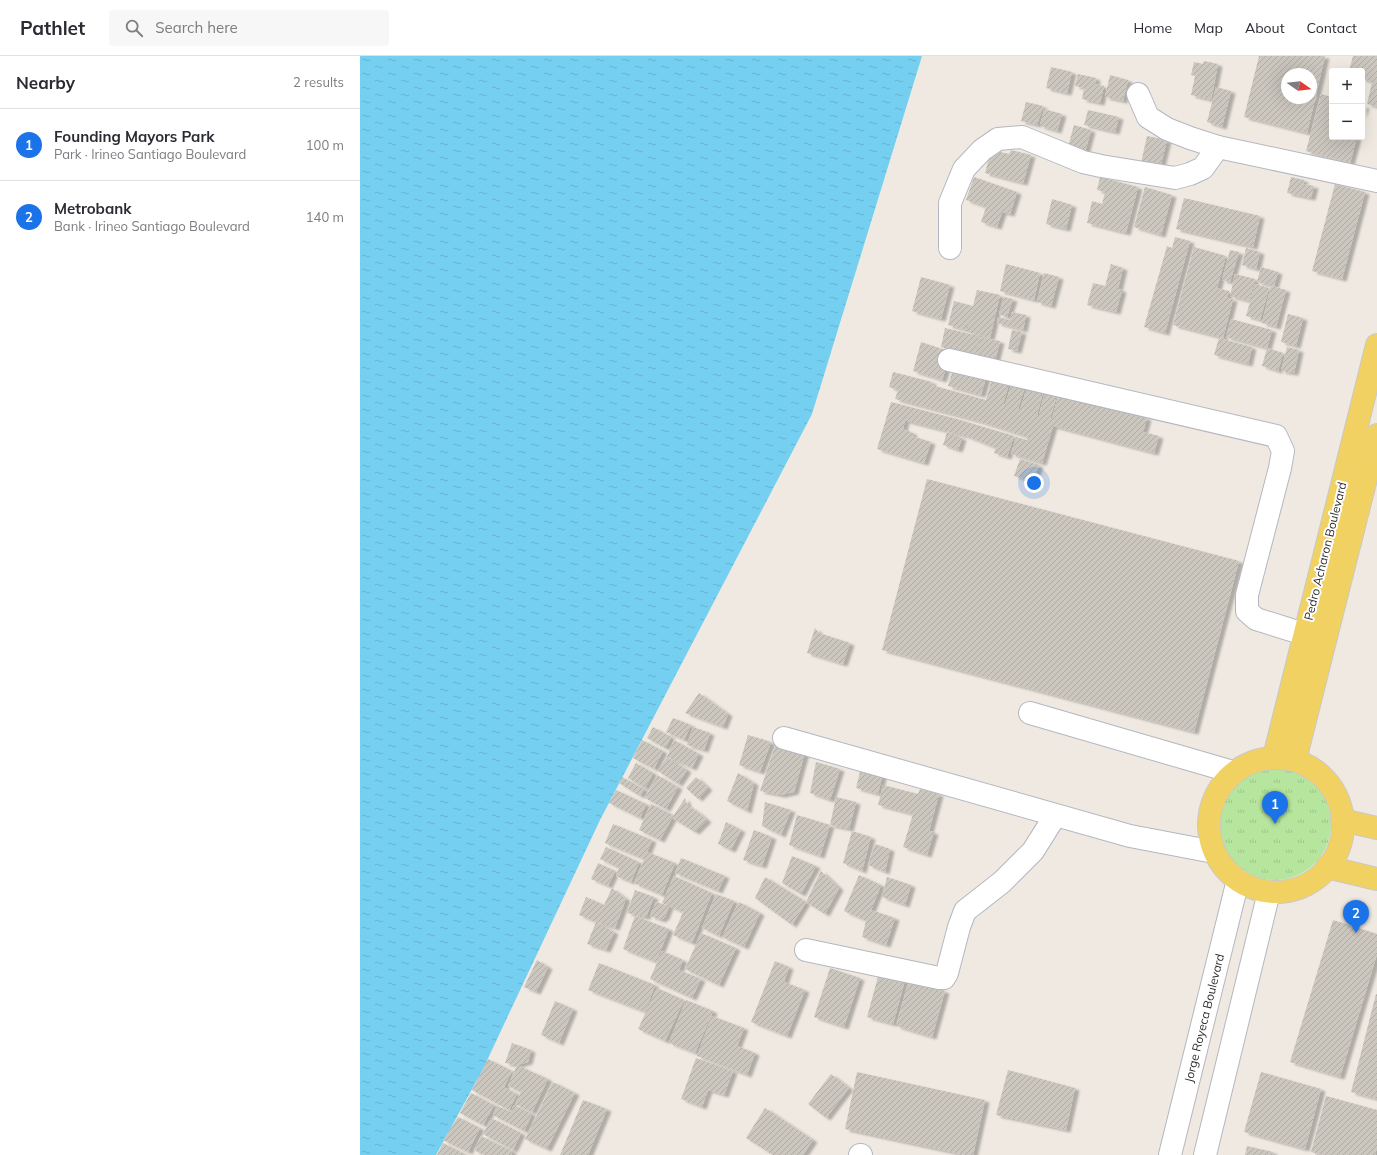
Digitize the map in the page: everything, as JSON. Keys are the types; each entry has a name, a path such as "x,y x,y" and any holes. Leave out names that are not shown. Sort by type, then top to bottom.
{"main road":[{"name":"Pedro Acharon Boulevard","path":"1274,757 1377,345"},
{"name":"Pedro Acharon Boulevard","path":"1295,760 1377,435"},
{"path":"1274,757 1295,760 1314,768 1329,783 1339,801 1342,820 1341,842 1332,860 1320,876 1302,887 1283,892 1269,892 1242,884 1226,870 1214,852 1208,830 1210,808 1219,788 1233,772 1252,761 1274,757"},
{"path":"1342,820 1377,828"},
{"path":"1327,867 1377,879"}],"street":[{"path":"1138,94 1148,117 1167,129 1190,138 1218,147 1377,181"},
{"path":"950,248 950,203 964,169 982,150 998,139 1022,137 1083,162 1175,178 1190,174 1203,168 1218,147"},
{"path":"949,360 1276,436 1283,451 1280,468 1247,595 1247,610 1256,619 1304,634"},
{"path":"1030,713 1233,772"},
{"path":"784,738 1130,836 1214,852"},
{"path":"806,950 944,978 947,973 959,927 965,911 1002,882 1033,851 1055,816"},
{"name":"Jorge Royeca Boulevard","path":"1170,1155 1238,880"},
{"path":"1205,1155 1269,892"}],"green space":[{"path":"1275,768 1286,769 1296,773 1306,778 1314,785 1321,793 1326,803 1330,813 1330,835 1326,845 1321,855 1314,863 1306,870 1296,875 1286,879 1275,880 1264,879 1254,875 1244,870 1236,863 1229,855 1224,845 1220,835 1219,824 1220,813 1224,803 1229,793 1236,785 1244,778 1254,773 1264,769"}],"water":[{"path":"360,56 922,56 812,414 600,820 483,1069 436,1155 360,1155"}],"building":[{"path":"1259,56 1325,56 1317,90 1317,68 1281,68 1281,104 1314,104 1307,133 1244,117"},
{"path":"1353,56 1377,56 1377,107 1367,104 1372,82 1365,80 1365,68 1350,68"},
{"path":"1204,61 1218,64 1211,100 1191,95 1195,76 1191,75 1194,62 1203,64"},
{"path":"1051,67 1072,72 1067,93 1046,88"},
{"path":"1078,74 1096,78 1095,84 1104,86 1100,103 1082,99 1084,88 1075,86"},
{"path":"1110,75 1128,80 1123,101 1105,97"},
{"path":"1216,87 1231,91 1222,127 1207,122"},
{"path":"1321,94 1329,96 1329,140 1356,140 1350,163 1306,151"},
{"path":"1026,102 1043,106 1037,125 1021,121"},
{"path":"1044,109 1062,114 1057,131 1040,126"},
{"path":"1088,110 1119,117 1115,132 1084,125"},
{"path":"1074,125 1091,130 1085,152 1068,147"},
{"path":"1147,136 1167,140 1160,168 1141,163"},
{"path":"991,150 1009,154 1011,150 1031,155 1023,183 985,173"},
{"path":"974,177 1017,192 1010,214 1002,212 997,227 981,222 986,207 966,200"},
{"path":"1100,177 1138,187 1126,233 1087,223 1092,201 1102,204 1105,192 1097,190"},
{"path":"1291,177 1304,180 1303,184 1314,186 1311,198 1287,193"},
{"path":"1335,184 1365,192 1342,279 1312,271"},
{"path":"1145,187 1172,195 1161,235 1134,227"},
{"path":"1184,198 1260,216 1253,247 1176,229"},
{"path":"1052,199 1072,205 1066,229 1046,224"},
{"path":"1175,237 1190,241 1165,333 1144,327 1167,246 1172,248"},
{"path":"1194,247 1226,256 1217,288 1229,291 1227,298 1233,299 1223,338 1173,325"},
{"path":"1246,248 1260,252 1256,269 1242,265"},
{"path":"1230,250 1239,252 1230,282 1222,280"},
{"path":"1006,264 1040,273 1034,300 1000,291"},
{"path":"1111,264 1123,268 1118,289 1122,290 1116,312 1087,305 1093,283 1105,286"},
{"path":"1261,267 1278,272 1274,286 1257,282"},
{"path":"1044,273 1059,277 1051,306 1037,302"},
{"path":"1235,274 1255,279 1249,301 1230,296"},
{"path":"921,277 950,285 941,319 912,311"},
{"path":"1255,284 1269,288 1260,320 1246,316"},
{"path":"1271,286 1286,290 1276,327 1262,323"},
{"path":"977,290 1000,295 990,338 967,332 972,311 966,330 948,325 954,301 973,306"},
{"path":"1004,297 1013,299 1007,317 999,314"},
{"path":"1012,312 1026,315 1023,330 997,323 998,317 1010,320"},
{"path":"1288,314 1303,318 1296,346 1281,342"},
{"path":"1231,319 1272,330 1267,348 1226,337"},
{"path":"945,328 979,336 974,356 941,347"},
{"path":"1012,330 1022,332 1017,351 1008,349"},
{"path":"980,337 1000,341 995,361 975,356"},
{"path":"1219,338 1252,347 1248,364 1214,355"},
{"path":"921,342 951,352 942,380 913,371"},
{"path":"1287,347 1299,350 1294,373 1281,371"},
{"path":"1267,348 1283,353 1278,371 1262,366"},
{"path":"954,366 987,374 981,395 948,386"},
{"path":"893,372 932,382 931,385 986,400 993,375 1010,380 1003,404 1005,405 1012,382 1025,386 1018,409 1020,410 1027,387 1043,392 1037,415 1039,415 1045,392 1057,396 1050,418 1052,419 1058,396 1072,400 1074,392 1102,403 1096,424 1104,400 1132,411 1131,414 1147,418 1143,432 1159,436 1154,453 1053,426 1042,463 1011,454 1016,437 1027,440 1028,437 978,421 895,399 898,390 889,387"},
{"path":"891,402 1014,436 1007,457 994,453 996,448 966,436 895,418 905,421 903,429 913,433 912,436 931,442 924,463 877,449"},
{"path":"947,432 962,438 958,450 943,445"},
{"path":"1020,459 1039,465 1033,482 1014,476"},
{"path":"927,479 1239,561 1194,732 882,650"},
{"path":"815,628 819,633 850,643 843,664 807,653"},
{"path":"699,693 728,714 723,727 685,713"},
{"path":"673,718 691,725 684,740 666,732"},
{"path":"653,727 671,737 665,748 647,738"},
{"path":"693,727 710,733 704,750 687,745"},
{"path":"748,735 771,742 760,772 739,765"},
{"path":"642,740 663,751 654,769 633,758"},
{"path":"674,740 699,754 692,768 667,757"},
{"path":"776,743 805,752 794,792 781,795 760,791"},
{"path":"667,757 687,770 678,784 658,771"},
{"path":"816,762 840,769 830,800 810,793"},
{"path":"636,763 653,773 645,788 628,778"},
{"path":"862,763 884,768 878,794 856,788"},
{"path":"738,773 754,783 747,811 727,801"},
{"path":"657,775 678,787 666,809 645,798"},
{"path":"622,777 644,789 640,796 619,783"},
{"path":"696,777 708,788 698,799 686,788"},
{"path":"883,785 918,794 920,789 939,794 929,831 934,832 927,855 903,847 913,814 878,805"},
{"path":"616,790 646,804 640,818 609,803"},
{"path":"836,797 856,802 849,829 830,825"},
{"path":"685,798 687,805 707,820 695,832 672,818"},
{"path":"765,802 791,810 781,835 762,826"},
{"path":"651,804 673,815 660,840 639,830"},
{"path":"797,815 830,825 820,856 789,845"},
{"path":"726,822 741,830 731,850 718,844"},
{"path":"613,824 652,840 647,852 675,863 662,895 634,883 644,859 605,843"},
{"path":"754,830 772,837 762,866 743,860"},
{"path":"852,831 871,837 862,871 843,863"},
{"path":"875,844 890,849 885,872 868,865"},
{"path":"606,847 639,862 631,882 616,876 619,868 600,859"},
{"path":"792,856 816,866 801,894 782,883"},
{"path":"681,858 725,876 718,891 675,873"},
{"path":"598,863 615,871 608,886 591,879"},
{"path":"821,871 839,888 825,914 806,902"},
{"path":"859,875 881,885 871,910 895,918 886,945 862,937 866,921 844,911"},
{"path":"674,876 712,893 692,943 673,935 691,894 682,912 662,903"},
{"path":"765,877 806,902 792,925 755,898"},
{"path":"887,877 911,885 905,905 882,897"},
{"path":"612,888 626,899 615,928 579,915 586,897 604,905"},
{"path":"635,890 654,897 646,917 627,913"},
{"path":"716,894 734,901 719,936 702,928"},
{"path":"656,902 669,906 665,917 661,920 650,916"},
{"path":"739,902 760,913 744,947 722,937"},
{"path":"635,916 669,929 656,962 623,949"},
{"path":"1333,920 1377,934 1377,954 1340,1077 1290,1062"},
{"path":"596,922 614,932 606,950 587,944"},
{"path":"701,933 736,948 719,985 685,969"},
{"path":"662,951 683,960 679,970 701,979 692,998 650,979"},
{"path":"537,960 548,967 536,992 524,987"},
{"path":"775,961 789,967 784,982 805,990 787,1036 751,1022"},
{"path":"599,963 655,985 645,1012 588,990"},
{"path":"830,968 860,978 844,1027 814,1017"},
{"path":"879,973 905,980 893,1024 867,1017"},
{"path":"909,980 945,991 932,1037 896,1026"},
{"path":"657,988 684,1000 665,1041 638,1029"},
{"path":"1377,994 1377,1099 1351,1092"},
{"path":"686,1000 713,1011 695,1053 669,1043"},
{"path":"555,1001 573,1009 559,1043 541,1035"},
{"path":"712,1016 744,1028 737,1046 755,1053 747,1075 697,1056"},
{"path":"512,1043 531,1050 528,1062 517,1065 505,1063"},
{"path":"696,1058 733,1071 724,1095 708,1090 702,1107 681,1099"},
{"path":"488,1059 512,1071 504,1087 517,1094 509,1110 472,1090"},
{"path":"517,1065 548,1079 532,1112 515,1104 521,1092 508,1086"},
{"path":"1008,1070 1075,1088 1066,1130 996,1115"},
{"path":"857,1072 985,1100 973,1155 966,1155 845,1129"},
{"path":"1261,1072 1321,1089 1305,1149 1244,1132"},
{"path":"831,1074 849,1088 826,1118 808,1104"},
{"path":"553,1082 575,1093 547,1149 525,1139"},
{"path":"471,1093 494,1105 483,1125 460,1113"},
{"path":"1326,1096 1377,1110 1377,1147 1375,1155 1322,1155 1311,1152"},
{"path":"583,1100 607,1109 588,1155 560,1155"},
{"path":"514,1105 532,1114 524,1131 493,1115 497,1106 511,1112"},
{"path":"765,1108 813,1140 803,1155 773,1155 746,1138"},
{"path":"458,1117 480,1128 468,1152 443,1140"},
{"path":"491,1118 521,1133 513,1150 483,1134"},
{"path":"481,1136 512,1151 511,1155 484,1155 474,1150"},
{"path":"443,1143 467,1155 437,1155"},
{"path":"1247,1146 1273,1152 1272,1155 1245,1155"}],"place":[{"name":"Founding Mayors Park","path":"1275,824"},
{"name":"Metrobank","path":"1356,933"}]}
